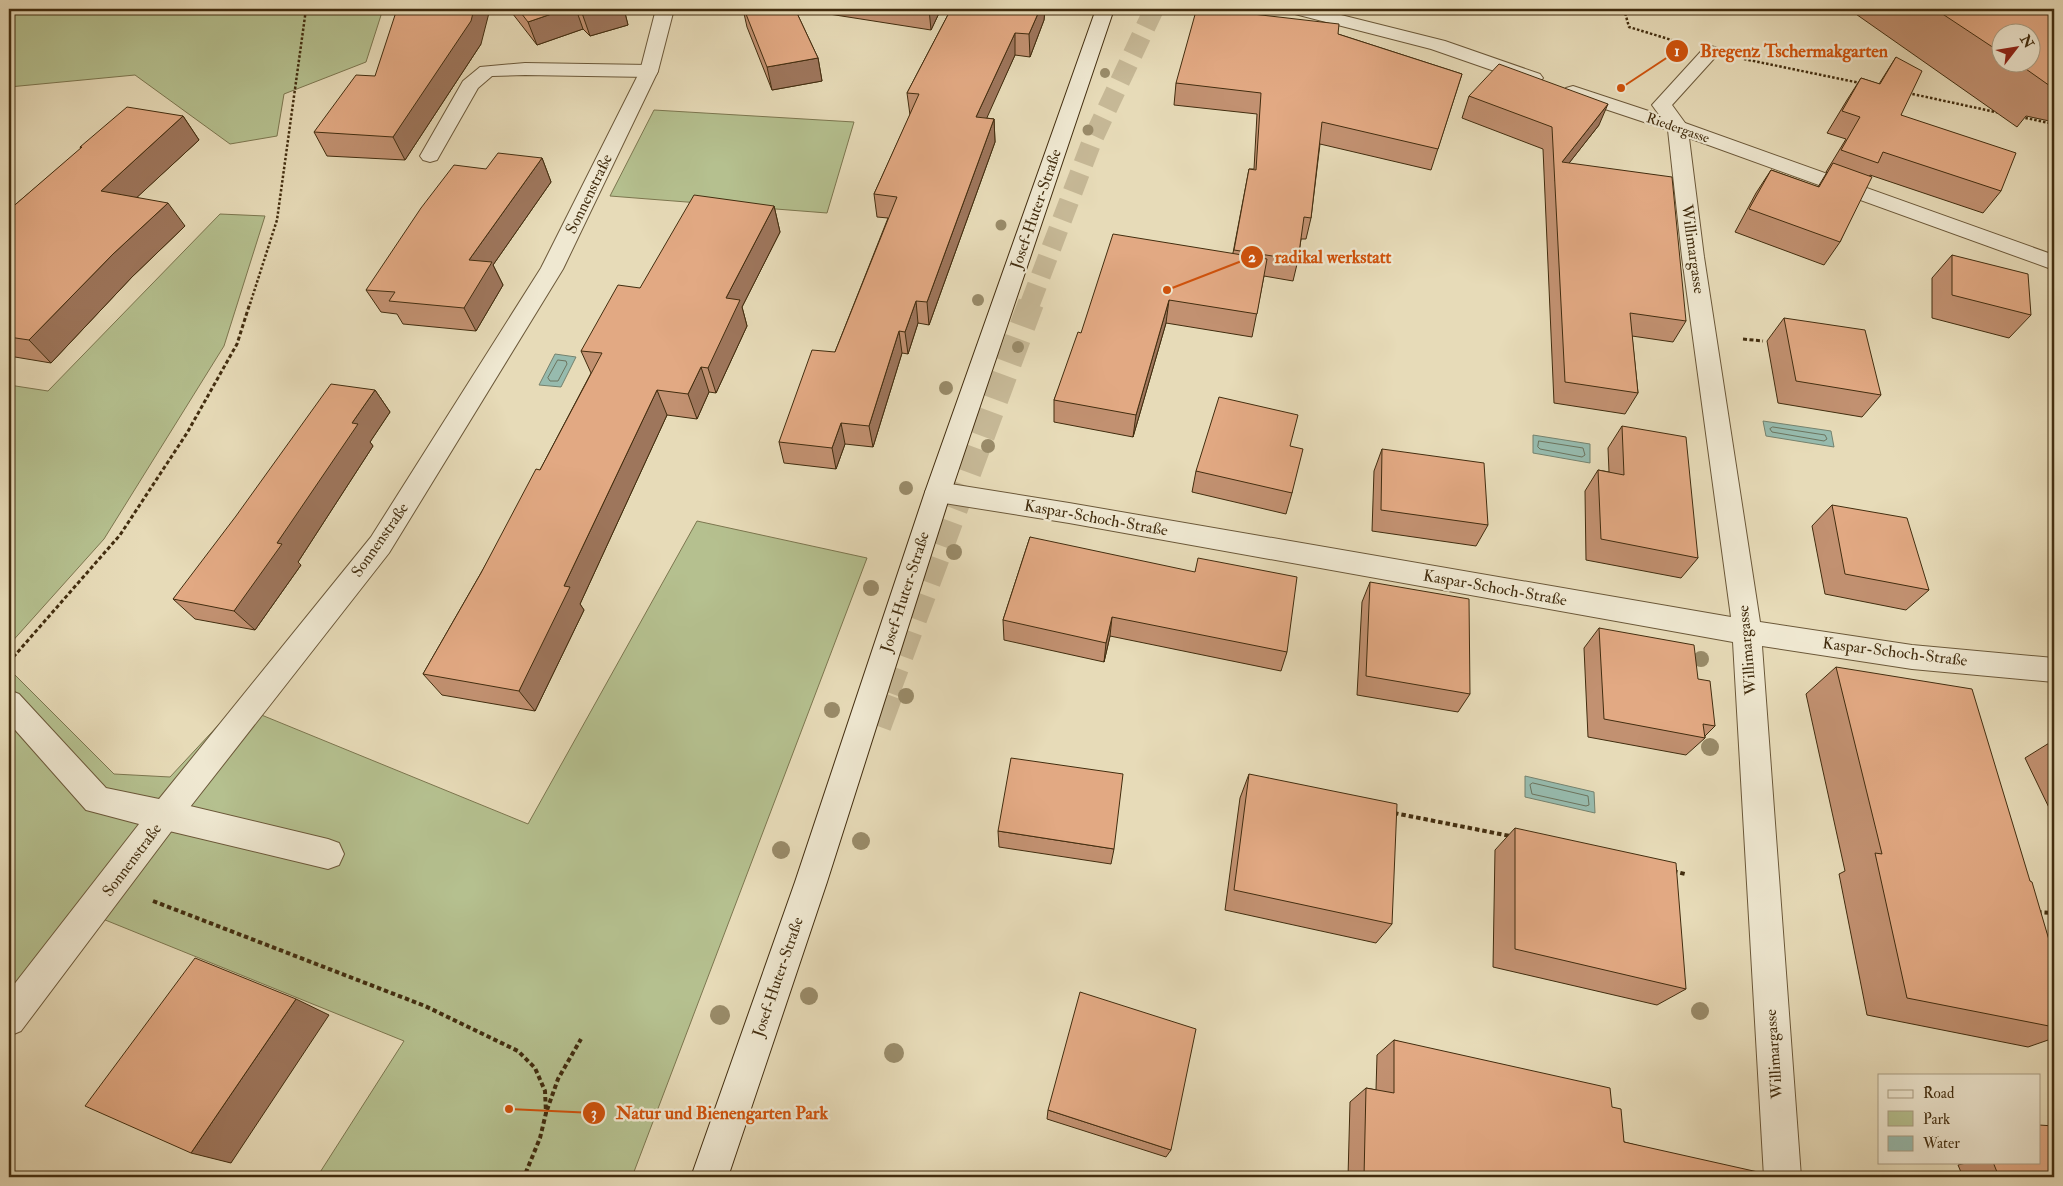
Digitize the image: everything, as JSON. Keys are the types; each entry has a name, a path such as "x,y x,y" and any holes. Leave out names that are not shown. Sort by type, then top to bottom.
{"street":[{"name":"Sonnenstraße","path":"9,1019 165,815 380,545 552,269 649,71 665,9"},
{"name":"Josef-Huter-Straße","path":"709,1177 811,882 938,492 1105,9"},
{"name":"Riedergasse","path":"1297,9 1438,44 1678,127 2054,263"},
{"path":"1678,127 1662,105 1711,52"},
{"path":"430,156 470,85 487,71 525,69 649,71"},
{"name":"Willimargasse","path":"1678,127 1693,257 1747,632 1783,1177"},
{"name":"Kaspar-Schoch-Straße","path":"938,492 1113,520 1747,632 1912,657 2054,670"},
{"path":"9,703 97,800 328,854"}],"path":[{"path":"9,662 120,535 187,433 237,344 278,220 306,9"},
{"path":"1624,9 1630,27 1711,52 1864,84"},
{"path":"1902,92 2007,114"},
{"path":"2016,116 2054,124"},
{"path":"1391,812 1515,837"},
{"path":"1666,869 1685,874"},
{"path":"113,885 425,1006 518,1051 535,1068 545,1091 546,1113"},
{"path":"2027,911 2054,913"},
{"path":"524,1177 540,1138 546,1113 558,1079 581,1039"}],"green space":[{"path":"9,9 383,9 366,62 284,94 277,136 230,144 135,75 9,87"},
{"path":"654,110 854,122 827,213 610,196"},
{"path":"220,214 265,216 224,346 104,539 9,645 9,385 48,391"},
{"path":"697,521 867,558 632,1177 317,1177 404,1041 83,911 9,996 9,669 114,774 170,777 237,705 528,824"}],"water":[{"path":"555,354 576,357 561,387 539,385"},
{"path":"1763,421 1831,431 1834,447 1766,436"},
{"path":"1533,435 1590,444 1590,463 1533,453"},
{"path":"1525,776 1594,792 1595,813 1525,797"}],"building":[{"path":"397,9 474,9 471,21 393,137 314,132 356,75 375,76"},
{"path":"518,9 566,9 528,22"},
{"path":"578,9 597,9 582,13"},
{"path":"744,9 795,9 818,58 767,67"},
{"path":"951,9 1040,9 1029,34 1015,33 976,117 994,119 927,302 916,301 905,332 899,331 869,426 841,423 832,448 779,442 812,350 835,352 897,197 874,194 919,94 907,93"},
{"path":"1935,9 2054,9 2054,75 2050,86 2030,72 2040,72 2040,22 1990,22 1990,45"},
{"path":"1218,10 1339,24 1338,34 1462,74 1438,149 1322,122 1311,218 1304,217 1298,260 1234,250 1249,169 1256,170 1261,93 1176,83 1196,11 1217,14"},
{"path":"1896,57 1922,71 1901,115 2016,153 2001,191 1883,152 1878,163 1841,150 1860,117 1842,111 1861,78 1880,84"},
{"path":"1499,64 1608,104 1562,162 1672,177 1686,321 1630,313 1638,393 1565,382 1552,127 1469,96"},
{"path":"127,107 183,116 101,191 168,203 113,254 29,340 9,337 9,210"},
{"path":"498,153 542,158 469,260 492,262 464,308 389,301 395,292 366,290 421,208 454,165 486,169"},
{"path":"1833,163 1872,177 1840,242 1749,209 1771,170 1819,187"},
{"path":"694,195 774,206 726,298 740,300 708,368 701,367 688,394 657,390 564,586 570,587 519,691 423,674 481,573 536,469 540,470 602,353 581,351 618,285 640,288"},
{"path":"1113,234 1267,259 1257,314 1169,300 1136,415 1054,400 1078,332 1081,333"},
{"path":"1952,255 2028,274 2031,315 1952,295"},
{"path":"1784,318 1865,330 1881,395 1796,381"},
{"path":"331,384 375,390 352,423 358,424 277,543 282,544 234,611 173,599 236,516"},
{"path":"1219,397 1298,415 1290,446 1303,449 1292,493 1196,471"},
{"path":"1622,426 1686,437 1698,558 1601,539 1598,470 1624,475"},
{"path":"1382,449 1484,463 1488,525 1381,510"},
{"path":"1832,505 1907,518 1929,590 1845,574"},
{"path":"1030,537 1195,572 1198,558 1297,577 1287,652 1112,617 1106,643 1003,620"},
{"path":"1370,582 1469,599 1470,694 1366,676"},
{"path":"1599,628 1694,645 1698,679 1710,681 1715,726 1703,724 1705,738 1604,719"},
{"path":"1836,667 1972,689 2054,957 2054,1027 1907,998 1875,853 1882,854"},
{"path":"1011,758 1123,774 1114,849 998,831"},
{"path":"1249,774 1397,804 1392,924 1234,890"},
{"path":"1515,828 1676,863 1686,989 1515,949"},
{"path":"195,958 296,999 191,1153 85,1106"},
{"path":"1080,992 1196,1029 1171,1150 1048,1110"},
{"path":"1394,1040 1610,1088 1612,1107 1621,1109 1624,1142 1758,1172 1759,1177 1364,1177 1366,1088 1394,1093"},
{"path":"2040,1125 2054,1126 2054,1177 1999,1177 1994,1164 2040,1164"}],"tunnel":[{"path":"1030,304 1092,141 1154,9"},
{"path":"887,692 1031,303"},
{"path":"875,725 888,690"}],"place":[{"name":"Bregenz Tschermakgarten","path":"1621,88"},
{"name":"radikal werkstatt","path":"1167,290"},
{"name":"Natur und Bienengarten Park","path":"509,1109"}]}
